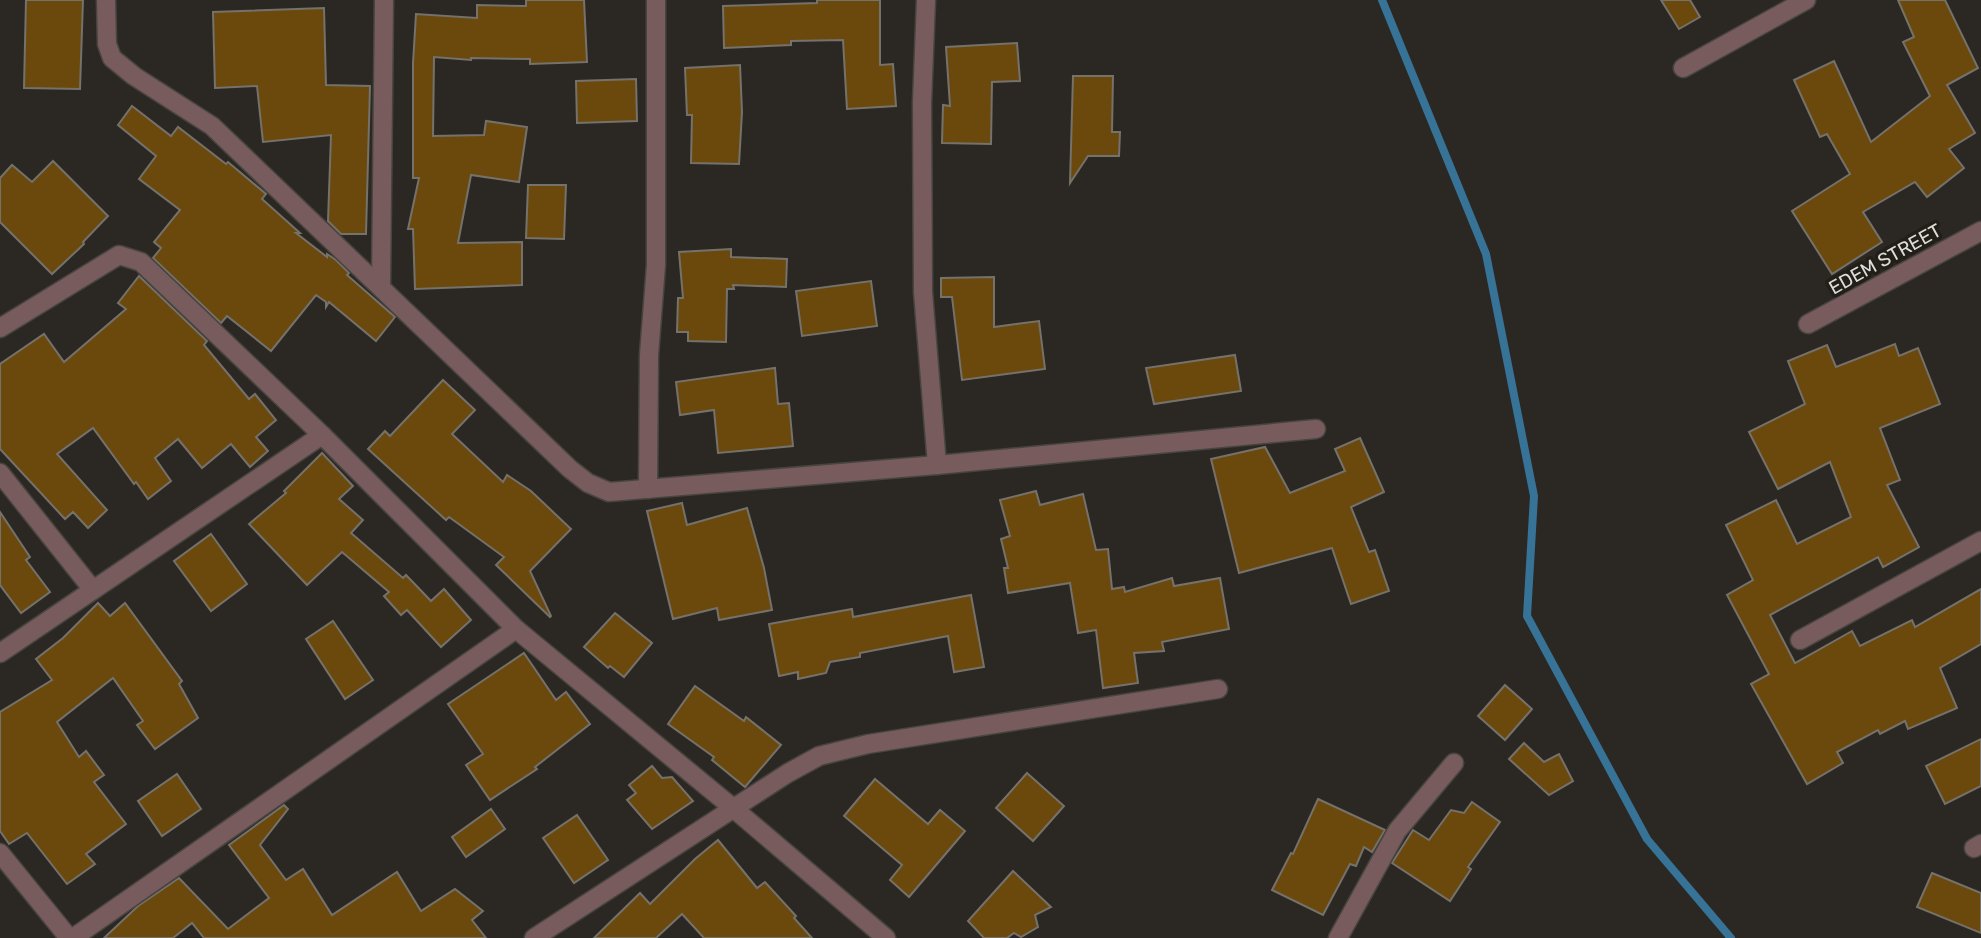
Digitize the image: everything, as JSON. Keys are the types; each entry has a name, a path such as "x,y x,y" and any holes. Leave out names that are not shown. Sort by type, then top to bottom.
{"street":[{"path":"106,0 107,44 112,58 134,76 212,126 579,476 609,492 937,465 1316,429"},
{"path":"381,287 384,0"},
{"path":"648,489 649,355 656,265 656,0"},
{"path":"926,0 922,103 923,292 937,465"},
{"path":"1683,68 1806,0"},
{"name":"EDEM STREET","path":"1808,324 1981,231"},
{"path":"0,328 119,255 141,262 322,435 516,629 886,938"},
{"path":"0,653 322,435"},
{"path":"0,473 93,590"},
{"path":"1800,640 1981,541"},
{"path":"0,853 71,938 516,629"},
{"path":"534,938 733,808 819,756 868,744 1218,689"},
{"path":"1338,938 1397,831 1454,763"}],"building":[{"path":"26,0 83,0 80,89 24,88"},
{"path":"526,0 584,0 587,62 530,64 530,59 471,60 434,57 433,136 484,135 486,121 527,127 519,182 471,175 458,243 522,242 522,285 415,289 413,229 408,229 419,178 413,178 413,63 416,14 477,18 477,5 526,6"},
{"path":"817,0 880,0 880,65 893,64 896,106 847,109 843,40 791,41 791,45 724,48 723,6 817,3"},
{"path":"1661,0 1690,0 1700,17 1679,29"},
{"path":"1898,0 1945,0 1978,68 1947,85 1975,133 1949,149 1964,168 1927,197 1915,182 1863,212 1882,242 1832,274 1792,211 1850,174 1827,134 1820,137 1794,80 1834,61 1871,142 1930,96 1903,42 1914,37"},
{"path":"324,8 326,85 370,86 366,234 341,234 328,221 331,135 263,142 257,86 215,88 213,12"},
{"path":"1017,43 1020,81 992,82 991,144 942,143 943,105 950,106 946,47"},
{"path":"740,65 742,112 739,164 691,163 692,115 687,115 685,68"},
{"path":"1073,76 1113,76 1112,132 1120,132 1119,156 1088,156 1070,183"},
{"path":"636,79 637,121 577,123 576,81"},
{"path":"132,106 171,136 178,127 226,164 228,162 266,194 262,199 300,233 296,233 327,257 327,254 336,260 349,273 347,275 395,317 376,341 329,302 326,307 326,302 316,295 271,351 227,316 221,323 153,258 161,248 154,242 180,210 139,179 156,156 118,125"},
{"path":"53,161 108,216 84,244 52,274 0,222 0,178 12,165 32,182"},
{"path":"528,185 566,185 564,239 526,238"},
{"path":"731,249 731,257 787,259 786,287 733,285 734,289 727,289 726,342 688,341 688,332 677,332 678,298 683,298 679,252"},
{"path":"139,276 207,341 204,345 249,399 255,394 276,420 256,437 268,451 250,467 231,444 202,468 178,439 155,458 171,481 148,499 93,428 57,454 107,510 88,528 73,512 65,519 0,449 0,364 44,334 64,362 126,309 118,303"},
{"path":"994,277 994,327 1039,321 1045,369 962,380 952,297 941,297 941,278"},
{"path":"871,281 877,326 802,336 796,291"},
{"path":"1895,344 1899,356 1918,348 1940,404 1880,428 1900,480 1887,485 1919,547 1883,567 1878,557 1770,615 1795,663 1852,631 1860,646 1912,620 1915,627 1981,589 1981,644 1940,668 1957,708 1908,729 1905,721 1880,734 1878,730 1837,752 1843,763 1807,784 1751,684 1769,674 1727,595 1753,580 1726,525 1776,500 1797,544 1851,517 1830,462 1778,489 1749,432 1805,404 1788,361 1827,345 1836,367"},
{"path":"1235,355 1241,391 1154,404 1146,368"},
{"path":"775,368 778,404 789,403 793,446 718,453 714,410 680,415 676,382"},
{"path":"443,380 475,410 452,434 503,482 507,475 531,491 571,529 530,571 550,617 496,565 504,557 449,517 446,520 368,449 385,431 390,436"},
{"path":"1360,438 1384,492 1351,507 1369,552 1375,550 1389,591 1351,604 1332,548 1239,573 1211,459 1265,447 1290,493 1345,471 1335,449"},
{"path":"322,453 353,486 339,499 363,520 351,533 403,578 406,575 431,601 444,589 471,620 441,647 407,610 401,615 384,596 389,592 342,552 307,585 249,524 286,493 284,491"},
{"path":"1036,491 1040,505 1083,494 1096,550 1108,549 1112,589 1124,587 1125,592 1172,578 1174,586 1220,578 1229,629 1162,642 1164,651 1134,653 1138,683 1103,688 1096,630 1078,633 1070,583 1008,593 1004,568 1008,568 1001,539 1010,536 1000,500"},
{"path":"682,503 687,525 747,508 764,568 772,610 719,620 717,608 673,619 647,511"},
{"path":"0,512 30,557 26,560 50,592 21,613 0,585"},
{"path":"211,534 247,584 211,611 174,561"},
{"path":"971,595 984,667 954,672 948,636 860,653 860,657 830,662 826,673 798,679 798,672 779,676 769,624 852,609 853,617"},
{"path":"98,603 110,616 125,603 182,681 179,684 198,718 155,749 137,725 143,721 113,678 57,722 79,757 86,751 104,775 94,782 126,824 86,854 95,864 67,884 27,833 9,844 0,831 0,712 52,680 36,659 63,638"},
{"path":"615,613 652,643 624,677 610,666 608,668 584,647"},
{"path":"333,621 373,680 345,699 306,639"},
{"path":"524,653 556,700 566,692 590,724 535,767 537,769 490,800 466,765 483,754 448,704"},
{"path":"1505,685 1532,709 1505,740 1478,716"},
{"path":"695,686 744,721 746,717 781,745 745,787 712,760 714,757 668,724"},
{"path":"1981,739 1981,786 1945,804 1926,766"},
{"path":"1524,743 1544,762 1559,754 1573,781 1549,795 1509,759"},
{"path":"652,766 662,778 672,777 693,801 652,829 627,800 636,793 629,785"},
{"path":"1027,773 1064,806 1033,841 996,808"},
{"path":"177,774 201,809 162,836 138,801"},
{"path":"875,779 928,824 940,810 965,831 909,897 890,880 902,865 844,816"},
{"path":"1318,799 1385,830 1372,852 1364,847 1356,866 1350,864 1323,915 1272,890 1291,853 1293,854"},
{"path":"1472,802 1500,822 1468,867 1471,869 1450,901 1392,863 1413,830 1429,840 1451,810 1464,813"},
{"path":"284,805 288,809 260,845 286,880 303,869 332,915 397,872 421,911 455,889 483,911 472,920 486,938 204,938 192,923 173,938 104,938 138,906 179,878 228,929 269,898 229,845"},
{"path":"491,809 505,829 466,857 452,837"},
{"path":"577,815 608,860 574,883 543,838"},
{"path":"718,840 757,888 765,882 812,938 704,938 682,914 656,938 594,938 640,893 650,904"},
{"path":"1013,871 1051,907 1035,915 1038,927 1021,937 1014,933 1007,938 984,938 968,921"},
{"path":"1932,873 1981,893 1981,933 1917,907"}],"waterway":[{"path":"1382,0 1486,254 1534,496 1527,616 1647,839 1731,938"}]}
